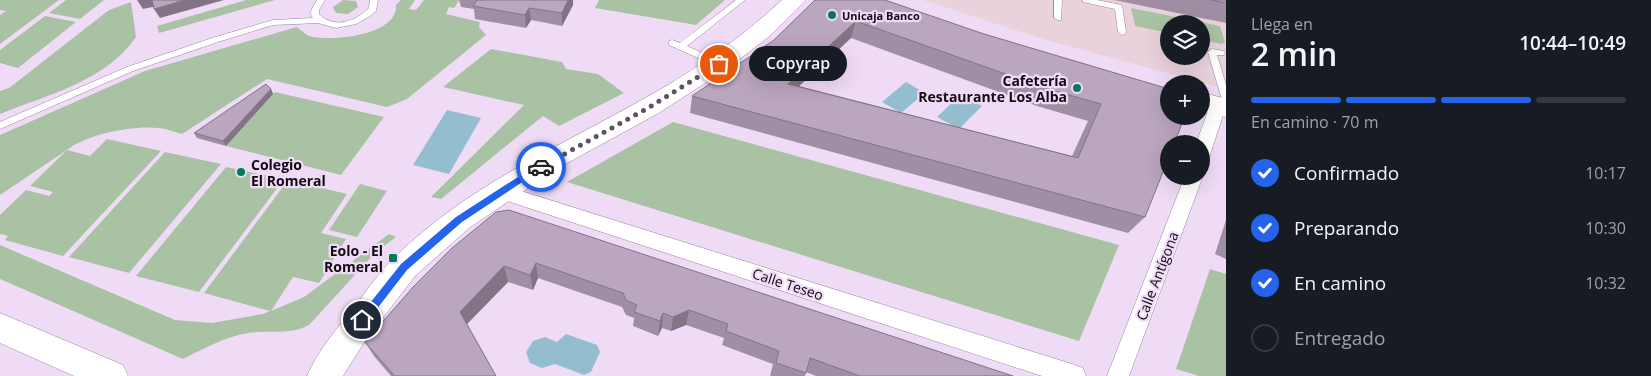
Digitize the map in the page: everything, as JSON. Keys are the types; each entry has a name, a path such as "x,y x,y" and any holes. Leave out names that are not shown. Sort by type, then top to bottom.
{"main road":[{"path":"324,376 352,334 404,267 459,220 549,161 648,108 719,64 763,30 795,0"},
{"path":"0,328 111,376"}],"street":[{"path":"1207,135 1218,103"},
{"name":"Calle Antígona","path":"1118,376 1191,185"},
{"name":"Calle Teseo","path":"502,192 1075,376"}],"lane":[{"path":"318,20 315,10 321,0"},
{"path":"0,126 130,69 215,40 273,23 318,20 333,25 352,23 368,15 373,9 374,0"},
{"path":"681,47 741,0"},
{"path":"1058,0 1058,18"},
{"path":"1086,0 1119,7 1122,32"},
{"path":"672,43 719,64"},
{"path":"1218,103 1212,52 1221,53"}],"shaded area":[{"path":"923,0 1226,0 1226,89 1210,85 1210,75 1175,75 1046,40"}],"green space":[{"path":"0,0 59,0 0,44 0,15 6,11 0,10"},
{"path":"66,0 104,0 80,19 49,13"},
{"path":"246,0 275,0 159,33 157,26"},
{"path":"343,0 356,1 358,7 348,14 336,13 333,7"},
{"path":"401,0 415,0 409,9 416,10 424,0 459,0 454,8 449,7 446,14 480,22 479,27 486,35 407,99 387,107 267,79 182,134 148,127 124,129 86,139 0,195 0,135 145,71 297,27 309,36 319,38 347,37 362,34 386,24 394,15 396,5"},
{"path":"599,0 725,0 696,25 595,8"},
{"path":"131,2 136,37 109,65 74,85 0,114 0,91 9,88 109,10"},
{"path":"1131,8 1166,15 1160,15 1160,31 1135,26"},
{"path":"45,16 76,22 18,68 0,63 0,50"},
{"path":"1210,24 1220,26 1225,42 1222,44 1210,42"},
{"path":"491,49 562,62 566,69 598,74 624,93 559,126 543,116 441,199 431,197 524,105 443,87"},
{"path":"275,92 384,117 341,175 226,146"},
{"path":"673,122 1119,245 1079,341 567,182"},
{"path":"107,139 161,151 63,256 5,240 8,236 0,234 0,215 26,190 49,196 53,192 30,186 67,150 90,156"},
{"path":"165,152 221,164 129,273 69,257"},
{"path":"226,167 284,179 199,292 136,276"},
{"path":"288,180 347,194 321,233 346,239 319,283 293,277 271,311 304,297 389,234 396,237 375,253 309,325 302,328 287,331 248,333 231,337 183,359 0,279 0,245 175,320 212,323 263,314 270,311 204,293"},
{"path":"360,184 387,191 357,237 329,230"},
{"path":"1210,269 1226,274 1226,376 1199,376 1176,369"}],"water":[{"path":"906,82 925,93 901,113 882,102"},
{"path":"961,94 982,106 959,129 937,117"},
{"path":"447,110 481,118 449,174 413,165"},
{"path":"566,334 597,345 600,352 591,372 584,375 555,364 542,368 530,363 526,352 533,341 545,337 557,342"}],"building":[{"path":"152,0 185,0 154,9"},
{"path":"477,0 568,0 562,13 529,8 525,15 473,6"},
{"path":"815,0 885,0 984,34 1160,86 1160,125 1181,125 1178,135 1160,135 1160,180 1145,217 692,96 774,40","holes":["856,21 1048,89 1101,104 1078,158 788,84"]},
{"path":"1211,0 1226,0 1226,3"},
{"path":"266,84 271,89 223,141 194,133"},
{"path":"509,210 1013,376 860,376 810,358 806,373 776,363 779,351 726,331 728,324 689,310 673,317 663,313 660,321 634,312 637,305 626,300 623,293 536,263 530,275 504,266 460,312 496,376 394,376 365,342 414,286 452,248 496,212"}],"way so far":[{"path":"541,167 579,144 648,108 719,64"}],"place":[{"name":"Unicaja Banco","path":"832,15"},
{"name":"Copyrap","path":"719,64"},
{"name":"Cafetería Restaurante Los Alba","path":"1077,88"},
{"name":"Colegio El Romeral","path":"241,172"},
{"name":"Eolo - El Romeral","path":"393,258"}],"route":[{"path":"362,320 404,267 459,220 541,167"}]}
